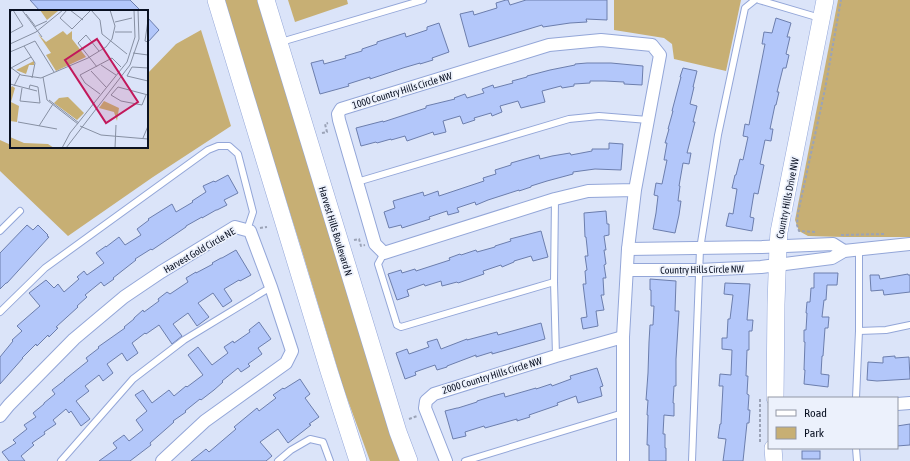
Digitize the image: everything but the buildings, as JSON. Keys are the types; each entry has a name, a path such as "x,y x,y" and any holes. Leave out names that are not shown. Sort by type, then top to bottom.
{"main road":[{"path":"216,0 329,371 358,461"},
{"name":"Harvest Hills Boulevard N","path":"266,0 398,432 409,461"},
{"name":"Country Hills Drive NW","path":"775,397 778,246 825,0"},
{"path":"774,449 774,461"}],"street":[{"name":"1000 Country Hills Circle NW","path":"384,253 375,244 339,120 338,114 341,109 549,45 601,40 652,45 660,56 635,190 628,249"},
{"path":"384,253 555,199 588,191 635,190"},
{"name":"Harvest Gold Circle NE","path":"0,416 8,405 74,339 124,297 161,272 235,227 250,231 271,287 292,351 286,363 205,421 162,461"},
{"name":"Country Hills Circle NW","path":"627,270 699,270 761,267 832,258 844,251 833,244 700,249 628,249"},
{"path":"844,251 910,244"},
{"path":"623,461 623,337 628,249"},
{"name":"2000 Country Hills Circle NW","path":"446,461 425,408 426,401 434,394 623,337"},
{"path":"898,404 910,403"}],"lane":[{"path":"279,42 423,0"},
{"path":"692,461 700,249 718,135 745,8 755,0"},
{"path":"759,0 822,18"},
{"path":"357,182 569,119 600,116 648,120"},
{"path":"0,312 45,268 208,150 218,146 229,146 238,154 253,212 247,230"},
{"path":"555,199 554,282 556,356"},
{"path":"0,231 20,211"},
{"path":"856,397 859,331 859,249"},
{"path":"384,253 378,264 397,325 401,327 554,282"},
{"path":"61,461 133,379 184,340 271,287"},
{"path":"859,331 886,330 910,326"},
{"path":"465,461 623,413"},
{"path":"278,461 291,450 310,439 323,442 330,461"},
{"path":"856,449 857,461"}],"path":[{"path":"816,232 799,231 797,225 798,213 825,89 841,0"},
{"path":"840,235 888,234"}],"green space":[{"path":"225,0 258,0 402,461 370,461 343,387"},
{"path":"288,0 347,0 348,4 295,22"},
{"path":"614,0 741,0 726,71 674,59 672,44 664,38 614,30"},
{"path":"838,0 910,0 910,237 808,236 799,231 795,220"},
{"path":"201,30 231,126 153,177 68,236 0,171 0,140 10,145 10,148 148,148 148,73 176,44"}]}
